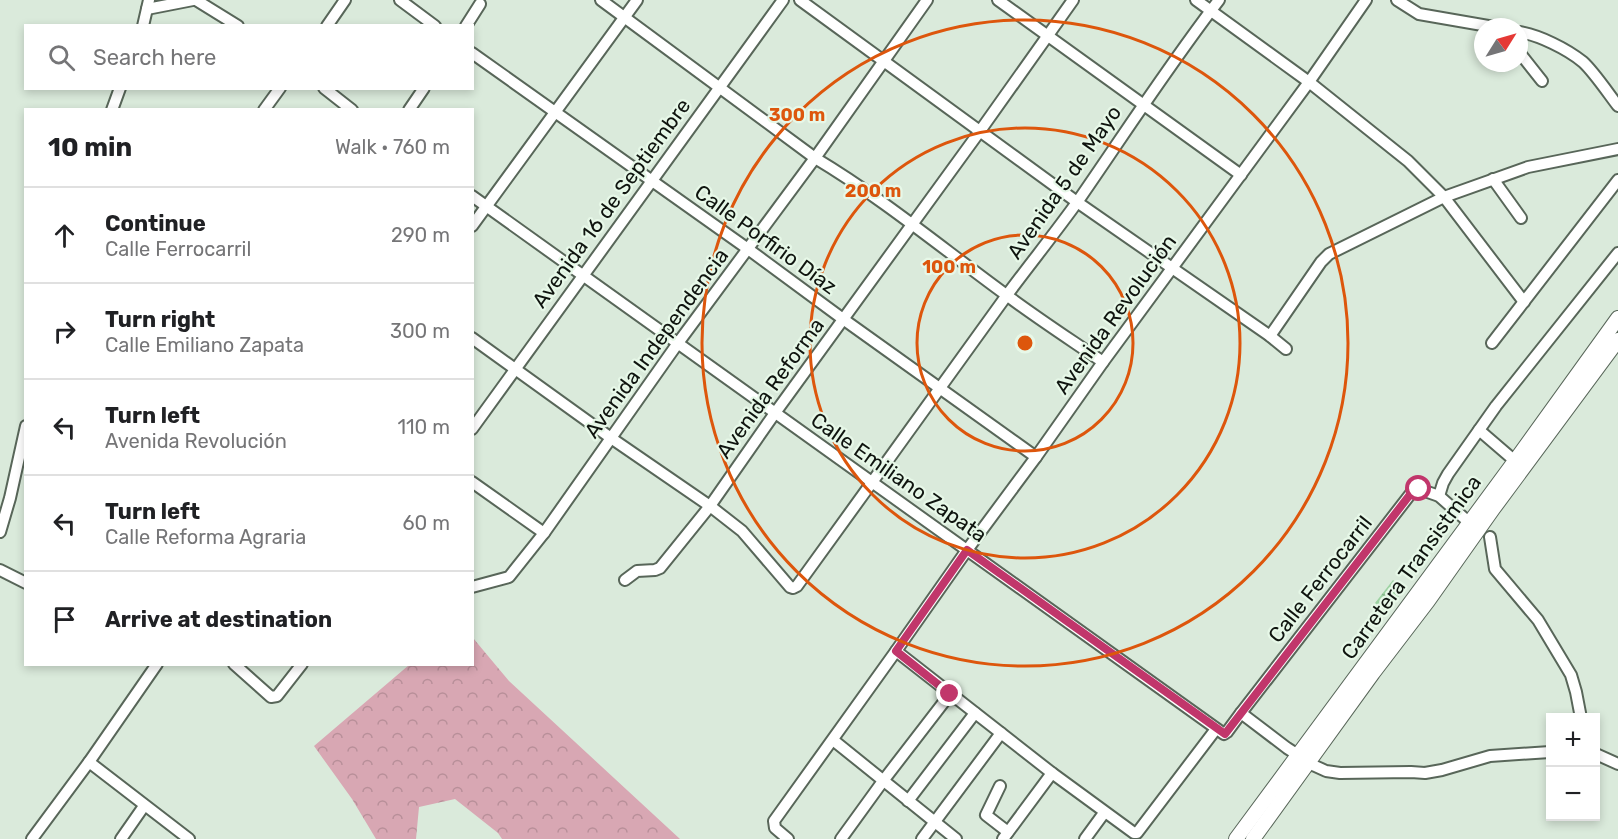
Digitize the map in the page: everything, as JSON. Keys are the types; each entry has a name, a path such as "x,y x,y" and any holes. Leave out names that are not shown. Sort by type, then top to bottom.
{"main road":[{"name":"Carretera Transistmica","path":"1303,759 1337,702 1618,318"},
{"name":"Carretera Transistmica","path":"1236,839 1373,673 1618,340"},
{"path":"1253,839 1265,824 1266,816 1303,759"}],"street":[{"path":"144,24 148,4 194,0 235,24"},
{"path":"328,24 345,0"},
{"path":"400,0 432,24"},
{"path":"602,0 815,158 913,224 1007,296 1103,362"},
{"path":"474,223 637,0"},
{"name":"Avenida 16 de Septiembre","path":"474,426 783,0"},
{"path":"800,0 1077,202 1286,349"},
{"name":"Avenida Independencia","path":"474,586 509,577 544,533 678,343 815,158 927,0"},
{"path":"998,0 1240,175"},
{"name":"Avenida Reforma","path":"625,580 637,571 660,568 710,507 775,413 1073,0"},
{"path":"1196,0 1309,82 1408,161 1444,197 1524,302"},
{"name":"Avenida 5 de Mayo","path":"710,507 742,531 790,587 797,586 1077,202 1143,104 1219,0"},
{"name":"Avenida Revolución","path":"788,839 776,828 774,821 967,550 1309,82 1366,0"},
{"path":"1397,0 1419,14 1474,24"},
{"path":"467,24 480,4"},
{"path":"1528,33 1565,50 1584,62 1618,106"},
{"name":"Calle Porfirio Díaz","path":"474,55 1036,457"},
{"path":"1528,63 1542,81"},
{"path":"113,108 119,90"},
{"path":"265,108 279,90"},
{"path":"327,90 349,108"},
{"path":"410,108 423,90"},
{"path":"1270,336 1321,262 1329,254 1444,197 1493,179 1527,167 1618,148"},
{"path":"1493,179 1521,218"},
{"path":"1492,343 1618,180"},
{"name":"Calle Emiliano Zapata","path":"474,197 1216,729"},
{"path":"1464,518 1439,496 1448,474 1496,406 1618,252"},
{"path":"474,339 710,507"},
{"path":"1479,430 1515,461"},
{"path":"0,532 24,435"},
{"path":"474,483 544,533"},
{"name":"Calle Ferrocarril","path":"1241,713 1412,492 1419,489 1439,496"},
{"path":"1490,537 1495,569 1538,620 1571,675 1580,713"},
{"path":"0,570 24,582"},
{"path":"896,651 1104,813 1134,833 1137,833 1216,729 1225,734 1241,713 1303,759 1326,771 1340,773 1425,773 1490,756 1546,752"},
{"path":"32,839 156,666"},
{"path":"236,666 271,697 277,696 300,666"},
{"path":"841,839 950,694"},
{"path":"908,801 975,713"},
{"path":"922,839 1001,733"},
{"path":"833,740 956,839"},
{"path":"1600,756 1618,764"},
{"path":"89,762 187,838"},
{"path":"1000,786 986,815 1006,836 1052,773"},
{"path":"121,839 144,806"},
{"path":"1085,839 1104,813"}],"green space":[{"path":"474,639 509,681 680,839 502,839 498,833 455,799 419,807 416,839 376,839 352,799 314,746 408,666 474,666"}],"water":[{"path":"1393,580 1404,589 1387,612 1375,603"}],"route":[{"path":"950,694 896,651 967,550 1225,734 1412,492 1419,489"}]}
